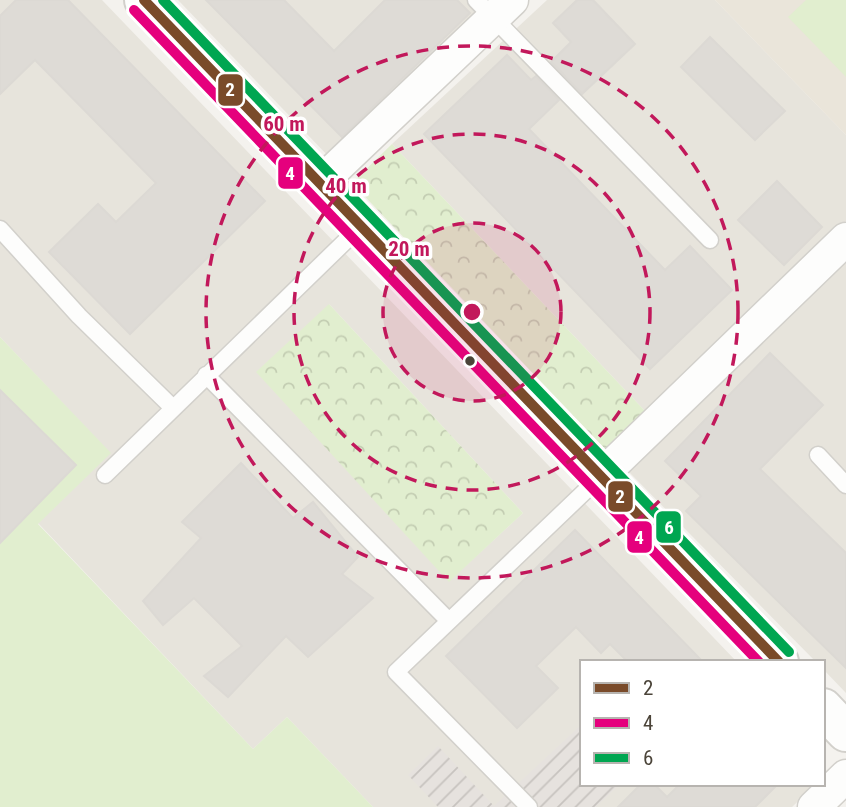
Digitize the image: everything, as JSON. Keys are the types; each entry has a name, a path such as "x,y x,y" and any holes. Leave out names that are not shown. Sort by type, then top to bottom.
{"street":[{"path":"144,0 777,660"},
{"path":"320,183 494,6"},
{"path":"601,476 846,239"},
{"path":"825,710 846,732"},
{"path":"814,807 846,776"}],"lane":[{"path":"494,6 710,240"},
{"path":"105,475 360,226"},
{"path":"0,229 79,316 173,408"},
{"path":"206,375 448,620"},
{"path":"818,455 846,485"},
{"path":"529,807 396,672 601,476"}],"shaded area":[{"path":"0,0 102,0 735,660 580,660 580,786 814,786 792,807 373,807 287,717 253,749 38,523 110,453 0,337","holes":["329,304 523,513 449,581"]},
{"path":"178,0 494,0 330,158"},
{"path":"547,0 715,0 846,135 846,221 646,412 392,144"},
{"path":"715,0 846,0 846,135"},
{"path":"846,260 846,693 825,671 825,660 814,660 628,471"},
{"path":"580,726 580,786 618,786 596,807 438,807 408,775 438,746 494,806"}],"green space":[{"path":"806,0 846,0 846,77 788,17"},
{"path":"392,144 646,412 606,450 352,183"},
{"path":"329,304 523,513 449,582 256,372"},
{"path":"0,337 111,453 38,524 253,749 287,717 373,807 0,807"}],"building":[{"path":"16,0 68,0 265,201 130,334 49,252 98,204 116,222 156,183 35,60 0,94 0,16"},
{"path":"206,0 284,0 334,51 385,0 457,0 470,13 342,137"},
{"path":"577,0 593,0 635,44 582,94 551,62 571,42 553,23"},
{"path":"710,37 785,111 755,140 681,67"},
{"path":"507,55 531,80 536,76 559,100 529,129 665,270 690,246 732,290 650,369 424,134"},
{"path":"777,181 822,227 784,265 738,220"},
{"path":"770,353 823,405 760,469 846,553 846,668 686,511 701,496 665,461"},
{"path":"0,390 76,465 0,543"},
{"path":"241,463 293,518 313,502 358,557 342,574 373,598 308,657 286,636 228,697 204,676 242,646 194,598 163,625 143,601 201,538 182,522"},
{"path":"575,530 701,660 626,660 610,644 601,653 576,627 536,666 558,688 517,728 446,656"},
{"path":"639,786 656,786 667,797 678,786 776,786 755,807 618,807"}],"transit line":[{"name":"2","path":"144,0 777,660"},
{"name":"6","path":"163,0 789,652"},
{"name":"4","path":"134,10 757,660"}]}
